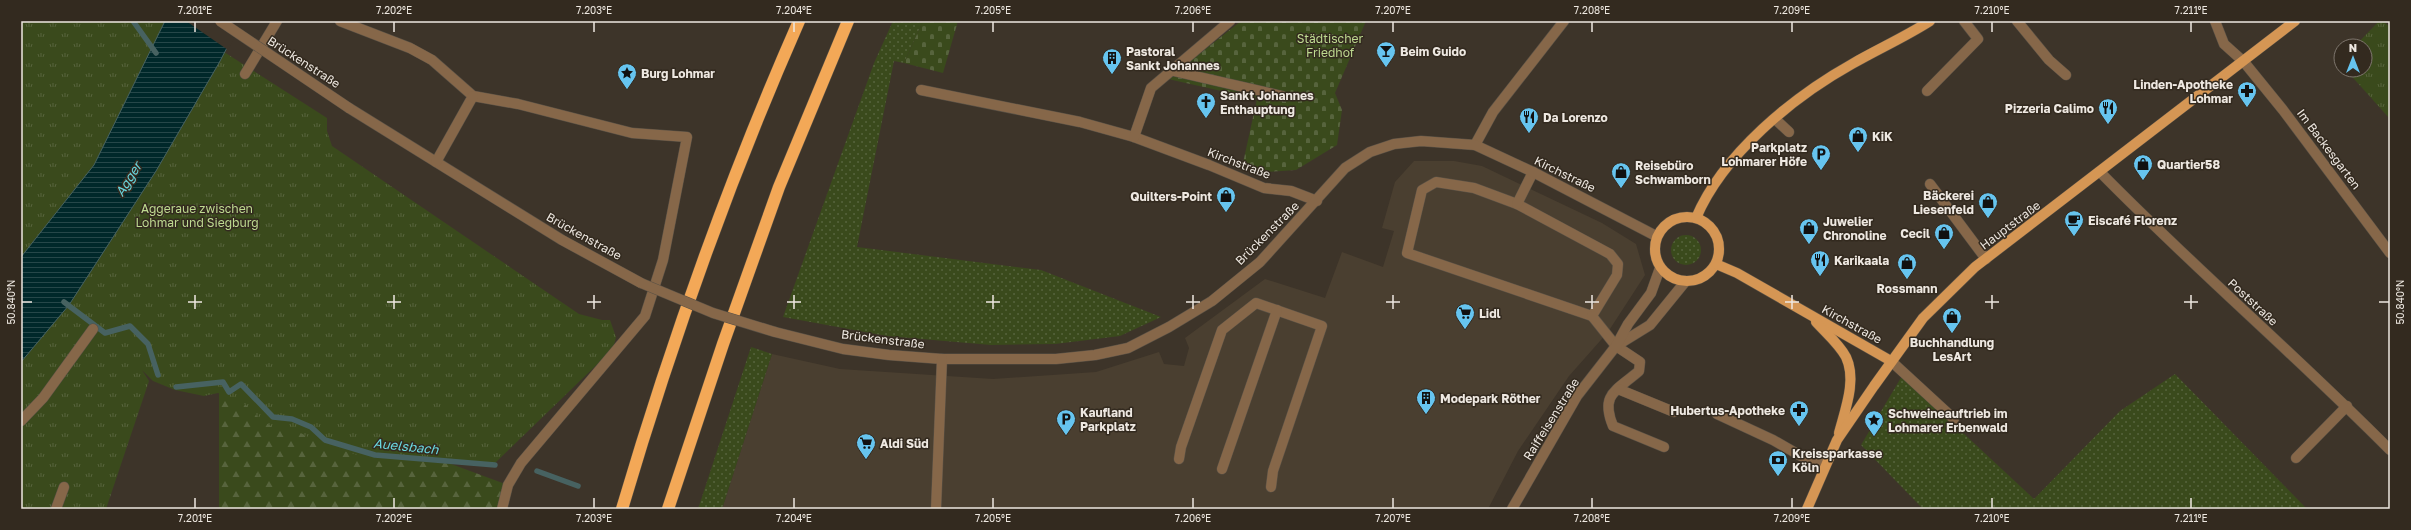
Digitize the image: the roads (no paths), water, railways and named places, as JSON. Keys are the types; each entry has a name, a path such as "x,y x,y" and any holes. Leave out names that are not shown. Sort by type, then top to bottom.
{"highway":[{"path":"622,509 679,327 733,178 799,21"},
{"path":"668,509 723,344 780,187 848,21"}],"main road":[{"path":"1696,218 1704,199 1730,162 1775,119 1822,82 1930,21"},
{"name":"Hauptstraße","path":"1807,509 1837,440 1923,318 1986,259 2244,62 2295,21"},
{"path":"1684,216 1696,218 1706,223 1714,231 1719,242 1719,253 1716,264 1708,274 1698,280 1685,282 1667,275 1660,268 1654,253 1656,236 1663,226 1673,219 1684,216"},
{"name":"Kirchstraße","path":"1716,264 1737,273 1892,361"},
{"path":"1809,314 1839,347 1846,358 1850,373 1849,392 1837,440"}],"street":[{"name":"Brückenstraße","path":"220,21 349,108 436,162 562,240 641,282 713,314 775,332 843,349 888,355 942,359 1056,359 1095,355 1128,348 1170,327 1212,300 1260,262 1317,201"},
{"path":"245,74 277,21"},
{"path":"340,21 410,48 432,60 473,96 518,104 632,133 687,137 663,260 645,316 521,463 508,485 502,509"},
{"path":"1134,137 1151,88 1170,70 1222,30 1230,21"},
{"path":"1475,145 1493,112 1564,21"},
{"path":"1927,91 1978,39 1964,21"},
{"path":"2017,21 2049,60 2066,75"},
{"name":"Im Backesgarten","path":"2215,21 2224,44 2244,62 2283,110 2390,253"},
{"path":"1170,70 1282,96"},
{"name":"Kirchstraße","path":"921,90 1080,122 1134,137 1209,165 1264,188 1291,191 1317,201 1345,168 1370,152 1394,144 1421,141 1440,141 1475,145 1534,172 1656,236"},
{"path":"436,162 473,96"},
{"path":"1775,119 1789,132"},
{"path":"1517,204 1534,172"},
{"name":"Poststraße","path":"2100,172 2175,248 2347,406 2390,450"},
{"path":"1592,316 1617,275 1618,264 1610,254 1517,204 1474,188 1436,182 1422,190 1407,253 1592,316 1616,346 1640,362 1639,371 1610,396 1606,410 1613,426 1664,447"},
{"path":"1930,184 1986,259"},
{"name":"Raiffeisenstraße","path":"1512,509 1577,396 1616,346 1628,324 1651,293 1660,268"},
{"name":"Raiffeisenstraße","path":"1616,346 1650,325 1685,282"},
{"path":"1179,458 1181,446 1222,330 1256,303 1322,326 1273,470 1271,487"},
{"path":"1222,469 1277,310"},
{"path":"21,421 44,398 93,329"},
{"path":"936,509 942,359"},
{"path":"1892,361 1954,419"},
{"path":"1618,389 1674,412"},
{"path":"2296,458 2347,406"},
{"path":"1717,414 1773,440 1801,456 1826,463"},
{"path":"56,509 64,487"}],"water":[{"name":"Agger","path":"165,21 241,21 219,63 156,171 69,305 21,362 21,257 94,165"}],"waterway":[{"path":"133,21 156,53"},
{"name":"Auelsbach","path":"64,302 105,333 130,326 148,344 158,375"},
{"name":"Auelsbach","path":"176,387 223,382 229,392 241,384 273,417 292,419 311,427 325,440 375,455 495,465"},
{"name":"Auelsbach","path":"537,471 578,486"}],"place":[{"name":"Beim Guido","path":"1386,68"},
{"name":"Pastoral Sankt Johannes","path":"1112,75"},
{"name":"Burg Lohmar","path":"627,90"},
{"name":"Linden-Apotheke Lohmar","path":"2247,108"},
{"name":"Sankt Johannes Enthauptung","path":"1206,119"},
{"name":"Pizzeria Calimo","path":"2108,125"},
{"name":"Da Lorenzo","path":"1529,134"},
{"name":"KiK","path":"1858,153"},
{"name":"Parkplatz Lohmarer Höfe","path":"1821,171"},
{"name":"Quartier58","path":"2143,181"},
{"name":"Reisebüro Schwamborn","path":"1621,189"},
{"name":"Quilters-Point","path":"1226,213"},
{"name":"Bäckerei Liesenfeld","path":"1988,219"},
{"name":"Eiscafé Florenz","path":"2074,237"},
{"name":"Juwelier Chronoline","path":"1809,245"},
{"name":"Cecil","path":"1944,250"},
{"name":"Karikaala","path":"1820,277"},
{"name":"Rossmann","path":"1907,280"},
{"name":"Lidl","path":"1465,330"},
{"name":"Buchhandlung LesArt","path":"1952,334"},
{"name":"Modepark Röther","path":"1426,415"},
{"name":"Hubertus-Apotheke","path":"1799,427"},
{"name":"Kaufland Parkplatz","path":"1066,436"},
{"name":"Schweineauftrieb im Lohmarer Erbenwald","path":"1874,437"},
{"name":"Aldi Süd","path":"866,460"},
{"name":"Kreissparkasse Köln","path":"1778,477"}],"park label":[{"name":"Städtischer Friedhof","path":"1330,45"},
{"name":"Aggeraue zwischen Lohmar und Siegburg","path":"197,215"}]}
